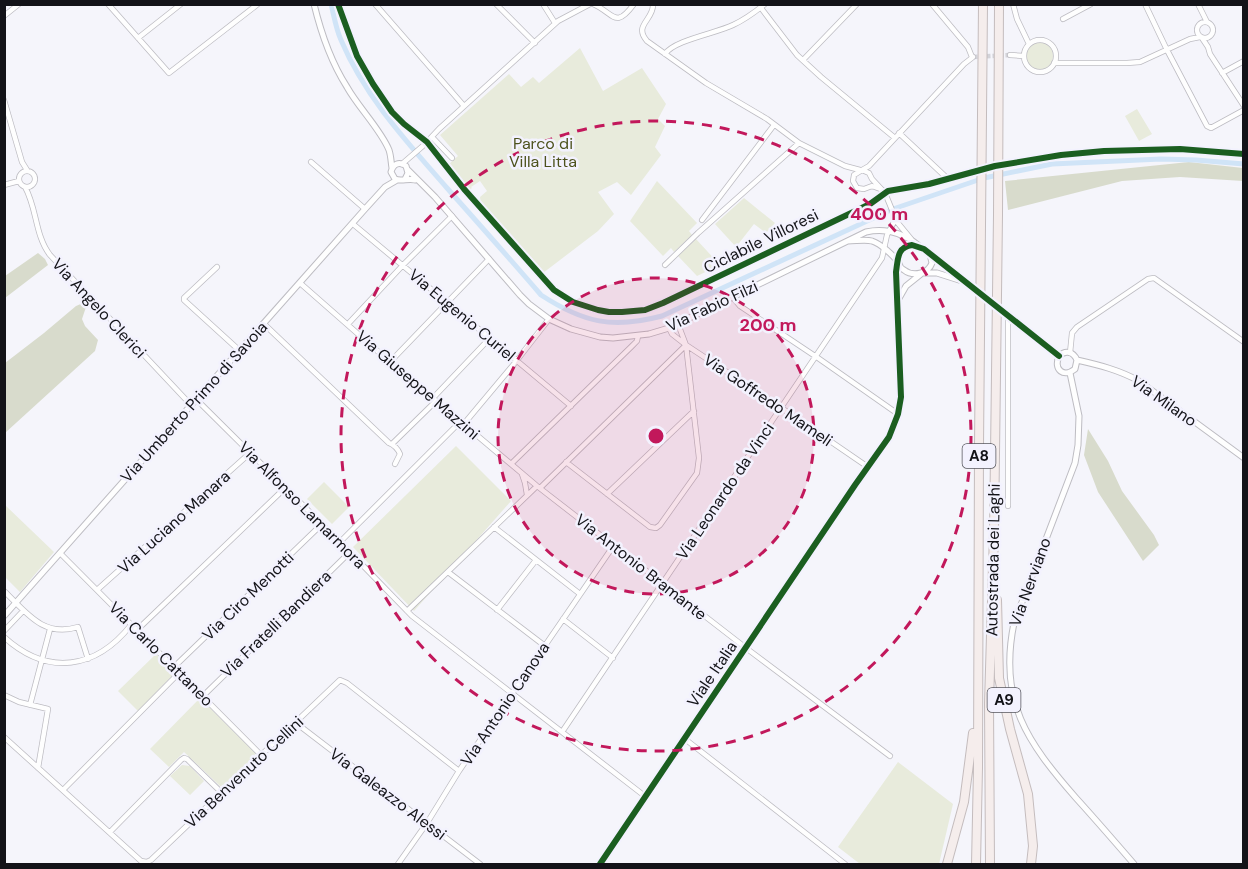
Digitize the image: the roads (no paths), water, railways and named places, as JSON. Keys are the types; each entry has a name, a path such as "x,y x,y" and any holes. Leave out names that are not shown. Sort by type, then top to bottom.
{"highway":[{"name":"Autostrada dei Laghi","path":"976,864 983,4"},
{"name":"Autostrada dei Laghi","path":"990,864 989,703 994,533 999,4"},
{"name":"A9","path":"994,533 999,678 1028,794 1033,846 1030,864"},
{"name":"A9","path":"947,864 964,802 978,700"}],"street":[{"path":"4,16 19,4"},
{"path":"108,4 169,73 258,4"},
{"path":"138,38 181,4"},
{"path":"314,4 326,44 339,73 347,89 386,145 391,157 392,171 397,180 405,178 417,180"},
{"path":"375,4 464,106"},
{"path":"496,4 535,43"},
{"path":"543,4 555,23"},
{"path":"392,171 424,145 555,23 575,9 592,4 613,17 620,18 625,16 634,4"},
{"path":"803,60 857,4"},
{"path":"853,178 855,173 869,166 972,57 968,47 932,4"},
{"path":"1013,4 1029,45"},
{"path":"1063,19 1091,4"},
{"path":"1055,61 1065,63 1140,62 1167,50 1190,39 1202,36 1212,35 1211,25 1204,23 1198,26 1202,36 1208,46 1209,52 1243,109 1211,128 1206,124 1167,50 1145,4"},
{"path":"1198,4 1204,23"},
{"path":"653,5 653,12 643,27 642,33 647,41 697,78 751,108 799,143 845,166 869,173 884,193 895,220 911,239"},
{"path":"665,54 667,50 691,39 731,26 763,6 788,44 803,60 895,138"},
{"path":"1036,40 1045,41 1052,46 1056,54 1052,67 1043,72 1034,71 1026,66 1024,52 1029,45 1036,40"},
{"path":"1010,55 1024,56"},
{"path":"1222,73 1244,61"},
{"path":"4,100 24,171"},
{"path":"702,220 774,125"},
{"path":"899,133 948,179"},
{"path":"432,137 452,158"},
{"path":"665,265 799,143"},
{"path":"391,157 406,166 408,175 405,178"},
{"path":"311,162 365,209"},
{"path":"845,166 857,188 869,187 884,193"},
{"name":"Via Fabio Filzi","path":"408,170 435,197 529,304 549,319 571,329 600,337 638,336 669,328 858,235 873,231 889,231 911,239 919,246"},
{"path":"24,171 32,172 34,176 31,186 25,187 19,181 19,176 24,171"},
{"name":"Via Umberto Primo di Savoia","path":"385,187 392,171"},
{"path":"869,187 872,179"},
{"name":"Via Umberto Primo di Savoia","path":"4,616 365,209 385,187 397,180"},
{"path":"4,185 19,181"},
{"name":"Via Angelo Clerici","path":"30,196 31,186"},
{"name":"Via Angelo Clerici","path":"25,187 30,196 46,251 191,405"},
{"path":"348,324 452,216"},
{"name":"Via Leonardo da Vinci","path":"562,732 882,258 889,231 895,220"},
{"name":"Via Eugenio Curiel","path":"353,224 571,406"},
{"name":"Via Fabio Filzi","path":"846,242 869,240 884,249"},
{"path":"898,262 903,248 909,245 919,246 972,288"},
{"path":"884,249 904,271 944,275 963,281"},
{"path":"898,302 906,286 930,269 932,258 929,253"},
{"path":"390,362 489,259"},
{"name":"Viale Italia","path":"600,864 894,426 900,402 896,272 898,262"},
{"path":"217,267 184,300 240,351"},
{"path":"1070,353 1072,333 1077,327 1148,279 1154,278 1244,342"},
{"name":"Via Giuseppe Mazzini","path":"300,283 538,487"},
{"path":"734,297 740,306 898,414"},
{"path":"1008,316 1059,356"},
{"path":"1008,316 1008,506"},
{"path":"340,542 462,423 517,361 549,319"},
{"path":"264,324 392,444 400,454 395,464"},
{"name":"Via Goffredo Mameli","path":"678,324 686,345 781,408 866,470"},
{"path":"566,462 650,527 653,529 659,527 697,473 699,458 686,345 672,334 669,328"},
{"path":"511,464 637,341 638,336"},
{"path":"392,444 489,339"},
{"path":"407,611 526,495 566,462 686,345"},
{"path":"1063,353 1070,353 1077,360 1077,366 1070,372 1064,373 1059,370 1057,364 1059,356 1063,353"},
{"name":"Via Milano","path":"1077,360 1110,368 1139,381 1244,458"},
{"name":"Via Nerviano","path":"1070,372 1079,416 1075,463 1014,623 1010,643 1010,679 1013,699 1031,742 1055,774 1134,864"},
{"name":"Via Alfonso Lamarmora","path":"196,399 412,616 646,797"},
{"path":"607,494 694,411"},
{"name":"Via Luciano Manara","path":"97,590 250,453"},
{"path":"522,473 526,495"},
{"name":"Via Antonio Bramante","path":"538,487 890,756"},
{"path":"137,630 285,488"},
{"name":"Via Ciro Menotti","path":"174,667 322,524"},
{"path":"494,527 580,594"},
{"name":"Via Antonio Canova","path":"398,864 614,545"},
{"name":"Via Fratelli Bandiera","path":"203,696 350,552"},
{"name":"Via Carlo Cattaneo","path":"60,553 261,755"},
{"path":"497,610 536,560"},
{"path":"448,572 544,646"},
{"path":"4,591 34,621 50,629 62,630 78,627 88,658"},
{"path":"4,631 23,610"},
{"path":"563,619 613,657"},
{"path":"4,637 13,645 42,661 73,662 102,653 131,625"},
{"path":"30,705 50,629"},
{"path":"63,790 179,673"},
{"name":"Via Benvenuto Cellini","path":"110,832 141,861 151,860 340,680 347,683 459,771"},
{"path":"4,695 19,702 48,709 38,768"},
{"name":"Via Galeazzo Alessi","path":"296,723 480,864"},
{"path":"4,737 110,832 184,758 222,793"},
{"path":"684,739 845,864"}],"waterway":[{"path":"331,4 339,36 362,81 417,153 541,295 571,312 599,321 628,322 662,316 893,209 984,178 1052,164 1161,159 1244,164"}],"tunnel":[{"path":"973,57 1010,55"},
{"path":"972,288 1008,316"}],"park label":[{"name":"Parco di Villa Litta","path":"543,152"}]}
